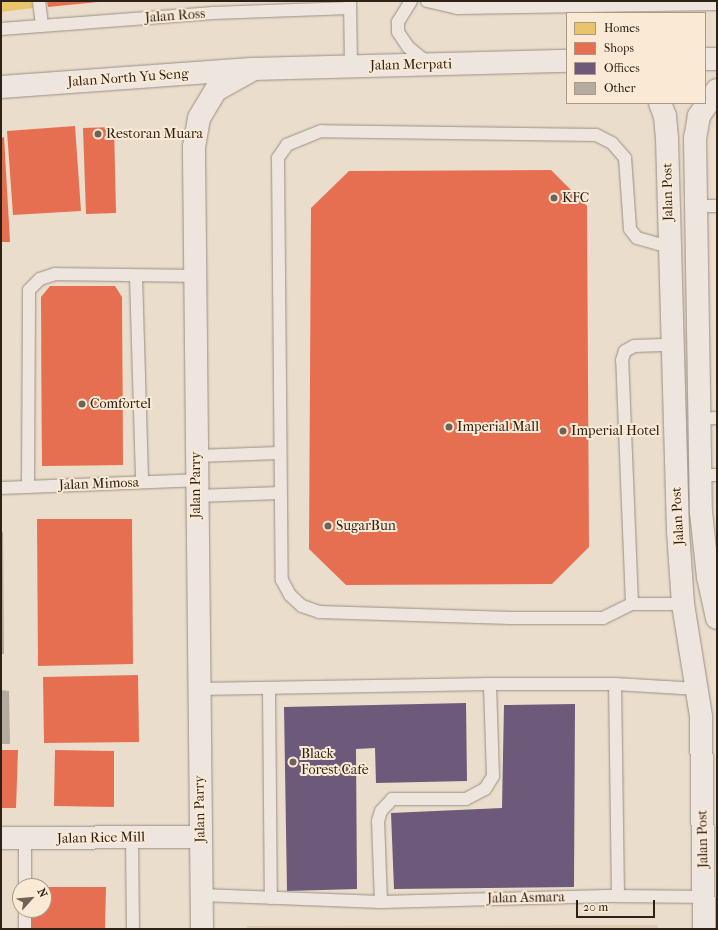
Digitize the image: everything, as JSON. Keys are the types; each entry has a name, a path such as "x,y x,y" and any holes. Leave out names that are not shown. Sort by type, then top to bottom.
{"street":[{"path":"706,59 717,59"},
{"name":"Jalan Merpati","path":"254,69 566,61"},
{"name":"Jalan North Yu Seng","path":"1,87 254,69"},
{"name":"Jalan Parry","path":"202,929 196,488 196,276 194,147 199,118 216,90 254,69"},
{"name":"Jalan Post","path":"717,90 699,116 695,138 707,206 708,577 717,618"},
{"name":"Jalan Post","path":"660,104 666,116 670,345 683,604 698,689 704,929"},
{"name":"Jalan Rice Mill","path":"1,838 200,837"}],"lane":[{"path":"39,1 42,26"},
{"path":"411,1 398,22 398,32 408,47 430,65"},
{"path":"427,1 457,8 662,3 717,4"},
{"path":"350,5 350,66"},
{"name":"Jalan Ross","path":"1,29 42,26 213,7 350,5"},
{"path":"669,247 637,238 630,229 625,158 612,143 596,135 321,131 287,145 278,158 282,580 290,595 302,606 319,612 603,618 632,604 683,604"},
{"path":"28,487 29,290 40,279 55,274 196,276"},
{"path":"136,276 142,482"},
{"path":"632,604 622,360 625,351 634,346 670,345"},
{"path":"196,456 280,454"},
{"name":"Jalan Mimosa","path":"1,488 142,482 196,488 280,493"},
{"path":"199,689 490,684 615,684 698,689"},
{"path":"381,902 381,812 392,800 466,799 485,789 493,776 490,684"},
{"path":"615,684 618,896"},
{"path":"270,688 271,898"},
{"path":"132,837 133,929"},
{"path":"25,838 25,878"},
{"name":"Jalan Asmara","path":"201,895 381,902 618,896 704,897"},
{"path":"25,918 25,929"}],"shaded area":[{"path":"658,925 658,929 247,929 247,926"}],"building: Homes":[{"path":"1,1 32,1 33,8 1,12"},
{"name":"Comfortel","path":"122,338 123,465 42,466 41,342"}],"building: Shops":[{"path":"47,1 98,1 98,2 48,7"},
{"path":"75,126 81,211 13,215 7,131"},
{"path":"114,127 116,213 86,214 83,128"},
{"path":"4,137 10,242 1,242 1,138"},
{"name":"Imperial Mall","path":"551,170 587,206 589,547 552,584 346,585 309,549 311,208 349,171"},
{"name":"Comfortel","path":"50,286 115,286 122,297 123,465 42,466 41,297"},
{"path":"37,519 132,519 133,664 38,666"},
{"path":"138,675 139,742 44,743 43,677"},
{"path":"1,750 18,750 16,808 1,808"},
{"path":"55,750 114,751 114,807 54,806"},
{"path":"52,887 106,887 105,929 30,929 30,918 52,918"}],"building: Offices":[{"path":"466,703 467,781 376,783 375,748 356,749 357,889 287,891 284,707"},
{"path":"575,704 574,887 394,889 391,813 502,808 504,705"}],"building: Other":[{"path":"1,532 3,532 4,654 1,654"},
{"path":"1,690 9,691 10,744 1,744"}],"place":[{"name":"Restoran Muara","path":"98,134"},
{"name":"KFC","path":"554,198"},
{"name":"Comfortel","path":"82,404"},
{"name":"Imperial Mall","path":"449,427"},
{"name":"Imperial Hotel","path":"563,431"},
{"name":"SugarBun","path":"328,526"},
{"name":"Black Forest Cafe","path":"293,762"}]}
